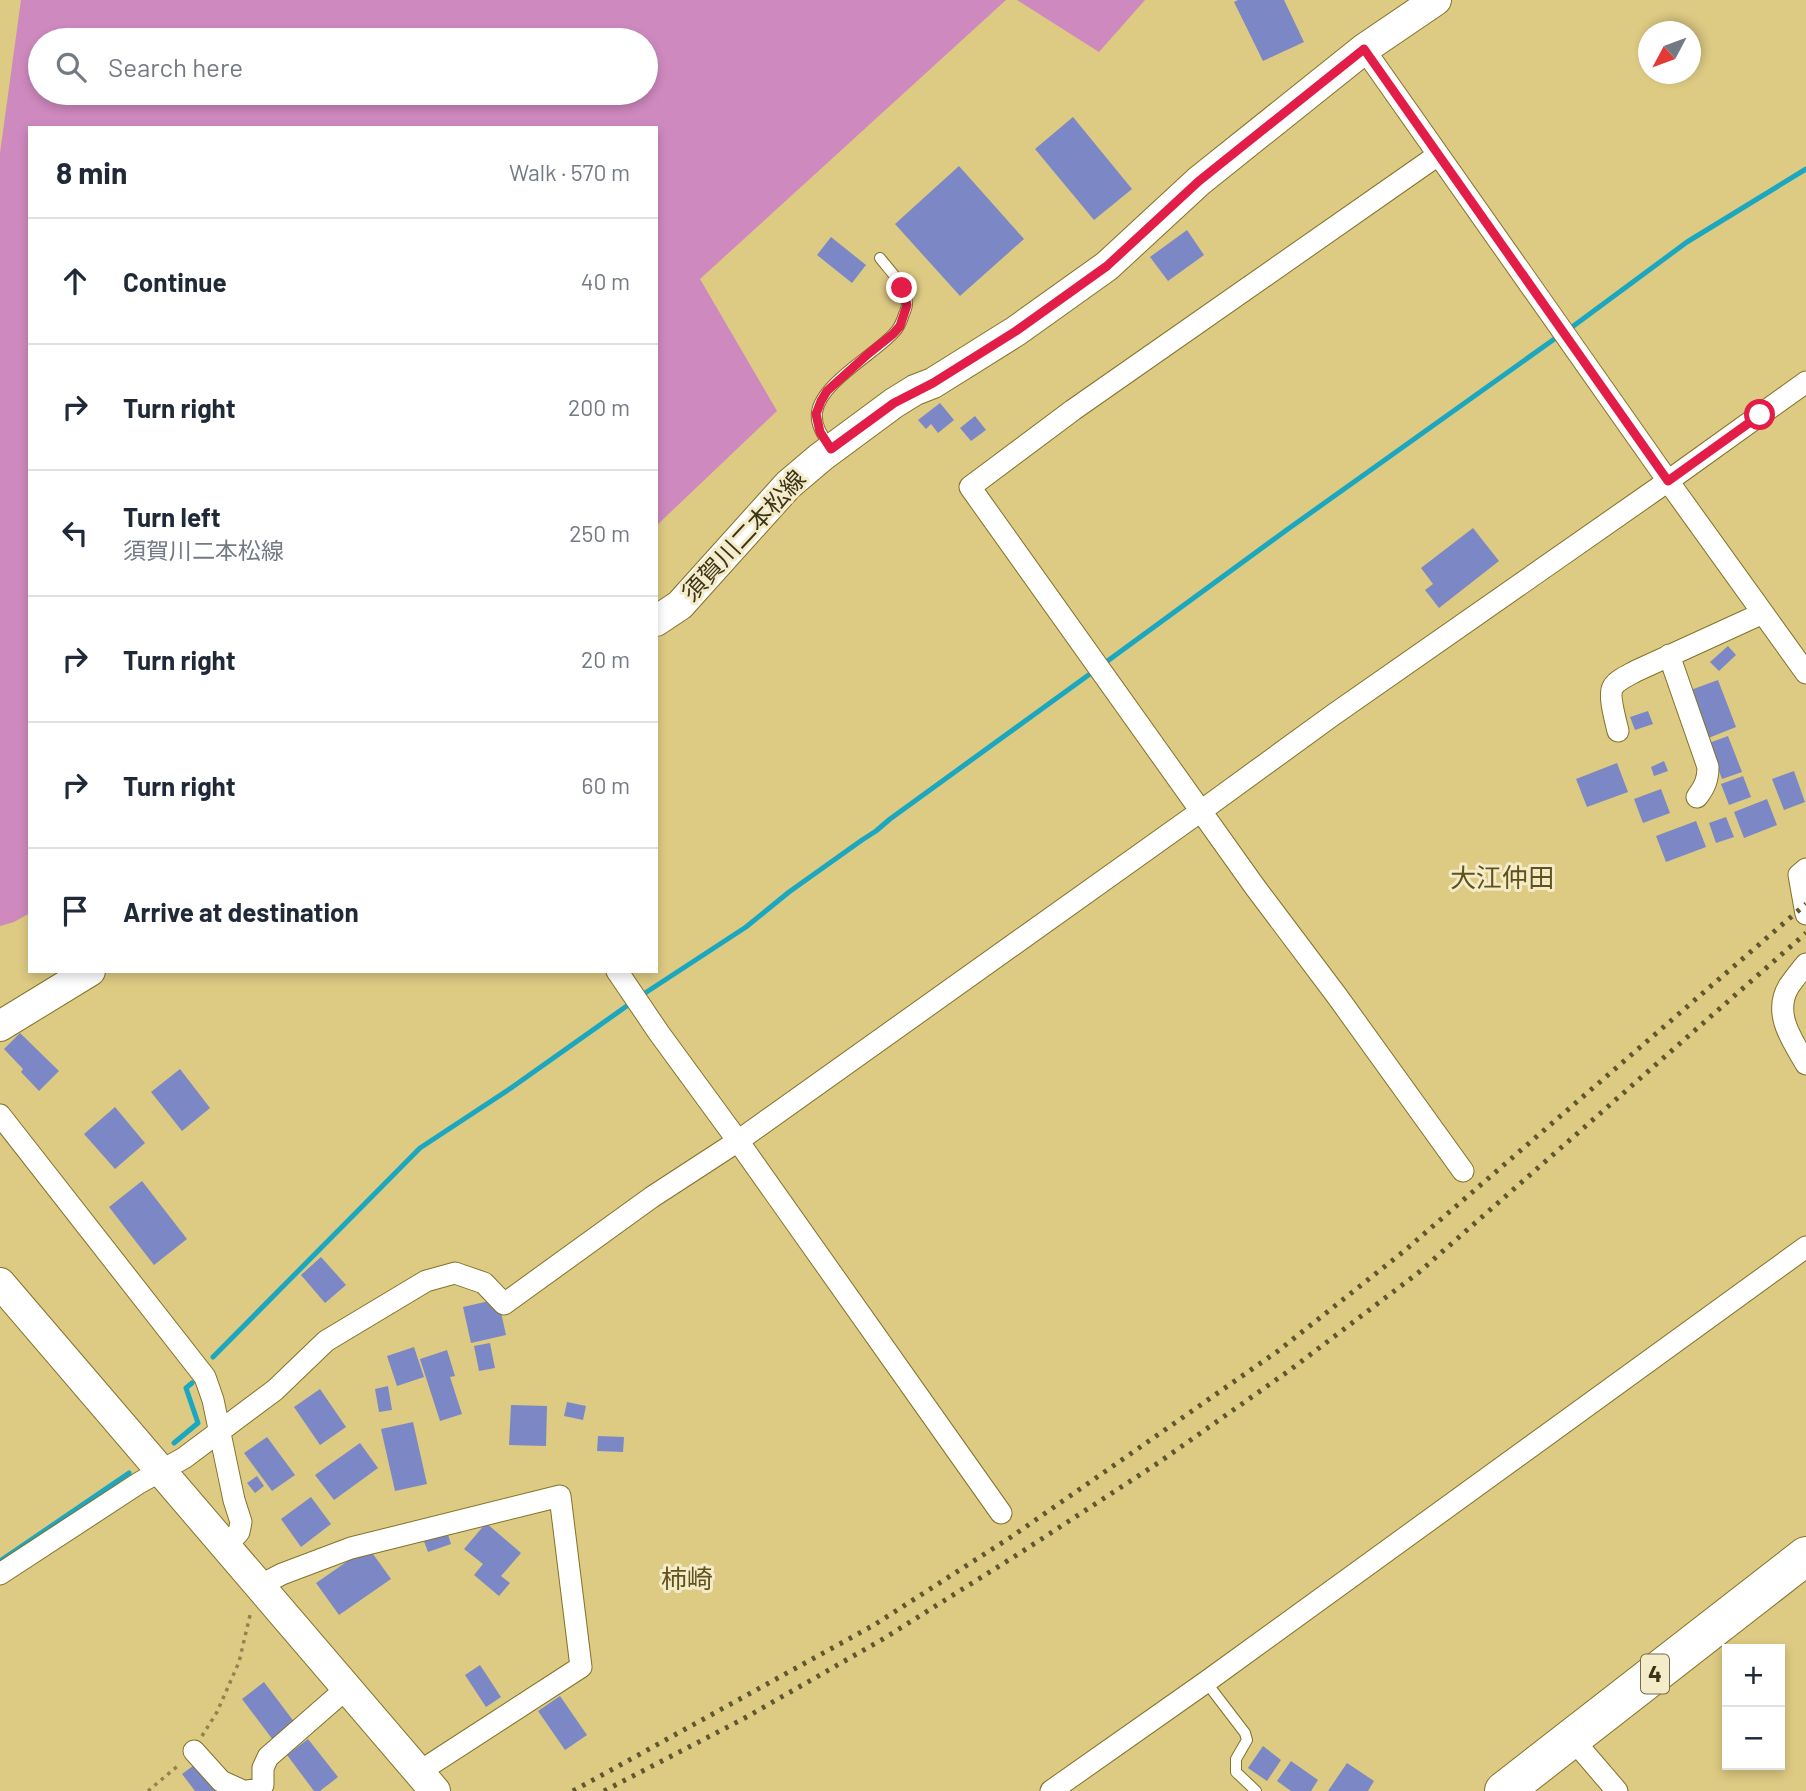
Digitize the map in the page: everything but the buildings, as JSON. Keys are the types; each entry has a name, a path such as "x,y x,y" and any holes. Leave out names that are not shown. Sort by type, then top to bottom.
{"highway":[{"name":"4","path":"1504,1791 1806,1556"},
{"name":"4","path":"1527,1791 1806,1582"}],"main road":[{"name":"須賀川二本松線","path":"658,620 680,605 788,485 831,449 894,403 933,383 1016,331 1107,266 1199,181 1364,49 1436,0"},
{"path":"0,1026 87,973"},
{"path":"0,1283 427,1782"}],"street":[{"path":"1364,49 1806,673"},
{"path":"1438,155 1073,410 971,487 1255,887 1463,1171"},
{"path":"0,1574 139,1483 184,1458 275,1390 326,1341 426,1281 455,1273 484,1283 505,1304 1806,382"},
{"path":"1618,731 1611,694 1613,686 1636,671 1763,613"},
{"path":"1669,655 1707,766 1708,776 1697,797"},
{"path":"1806,869 1799,875 1806,914"},
{"path":"1806,964 1784,996 1783,1007 1785,1027 1806,1064"},
{"path":"618,973 1001,1513"},
{"path":"0,1115 205,1377 221,1432 241,1522 239,1532 225,1547"},
{"path":"1051,1791 1206,1682 1806,1247"},
{"path":"263,1590 282,1574 351,1548 560,1496 582,1667 427,1782"},
{"path":"194,1751 221,1781 245,1791 258,1789 263,1784 263,1768 268,1757 346,1688"},
{"path":"1581,1749 1617,1791"}],"lane":[{"path":"831,449 820,432 816,414 821,401 827,391 893,334 900,326 907,305 902,288 880,258"},
{"path":"1206,1682 1245,1732 1247,1740 1236,1759 1236,1772 1256,1791"}],"path":[{"path":"148,1791 194,1751 217,1712 239,1662 252,1608 263,1590"}],"shaded area":[{"path":"21,0 1006,0 700,279 777,411 658,524 658,126 28,126 28,914 0,926 0,153"},
{"path":"1017,0 1145,0 1099,52"}],"waterway":[{"path":"1568,330 1687,242 1806,169"},
{"path":"1102,665 1560,335"},
{"path":"639,997 746,927 789,892 1094,671"},
{"path":"213,1357 420,1148 631,1003"},
{"path":"174,1443 198,1423 186,1388 192,1383"},
{"path":"0,1561 129,1473"}],"railway":[{"path":"573,1791 874,1625 1011,1537 1278,1351 1403,1252 1806,904"},
{"path":"604,1791 743,1719 883,1639 1158,1463 1290,1370 1418,1273 1806,933"}],"district":[{"name":"大江仲田","path":"1502,878"},
{"name":"柿崎","path":"687,1579"}],"route":[{"path":"902,288 907,305 900,326 827,391 821,401 816,414 820,432 831,449 894,403 933,383 1016,331 1107,266 1199,181 1364,49 1668,481 1760,415"}]}
